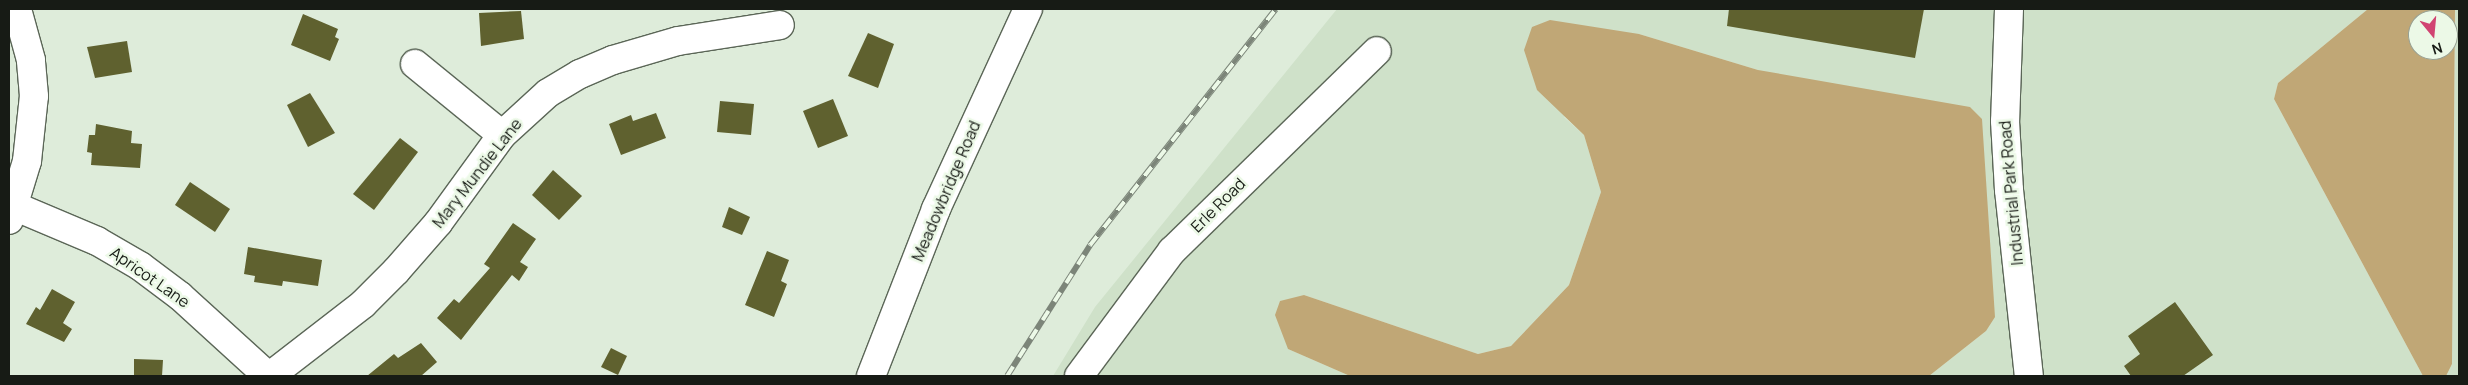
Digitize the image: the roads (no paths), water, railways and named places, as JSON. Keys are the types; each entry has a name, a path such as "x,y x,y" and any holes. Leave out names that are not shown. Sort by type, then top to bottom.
{"street":[{"path":"11,213 27,161 34,96 31,60 17,9"},
{"name":"Meadowbridge Road","path":"871,376 936,208 1028,9"},
{"name":"Industrial Park Road","path":"2009,9 2005,121 2009,190 2029,376"},
{"name":"Mary Mundie Lane","path":"269,376 363,304 396,271 438,223 502,136 548,94 580,74 613,60 678,41 780,25"},
{"name":"Erle Road","path":"1078,376 1172,251 1377,51"},
{"path":"415,64 502,136"},
{"name":"Apricot Lane","path":"11,213 79,232 140,266 180,296 269,376"}],"railway":[{"path":"1007,376 1090,245 1276,9"}]}
